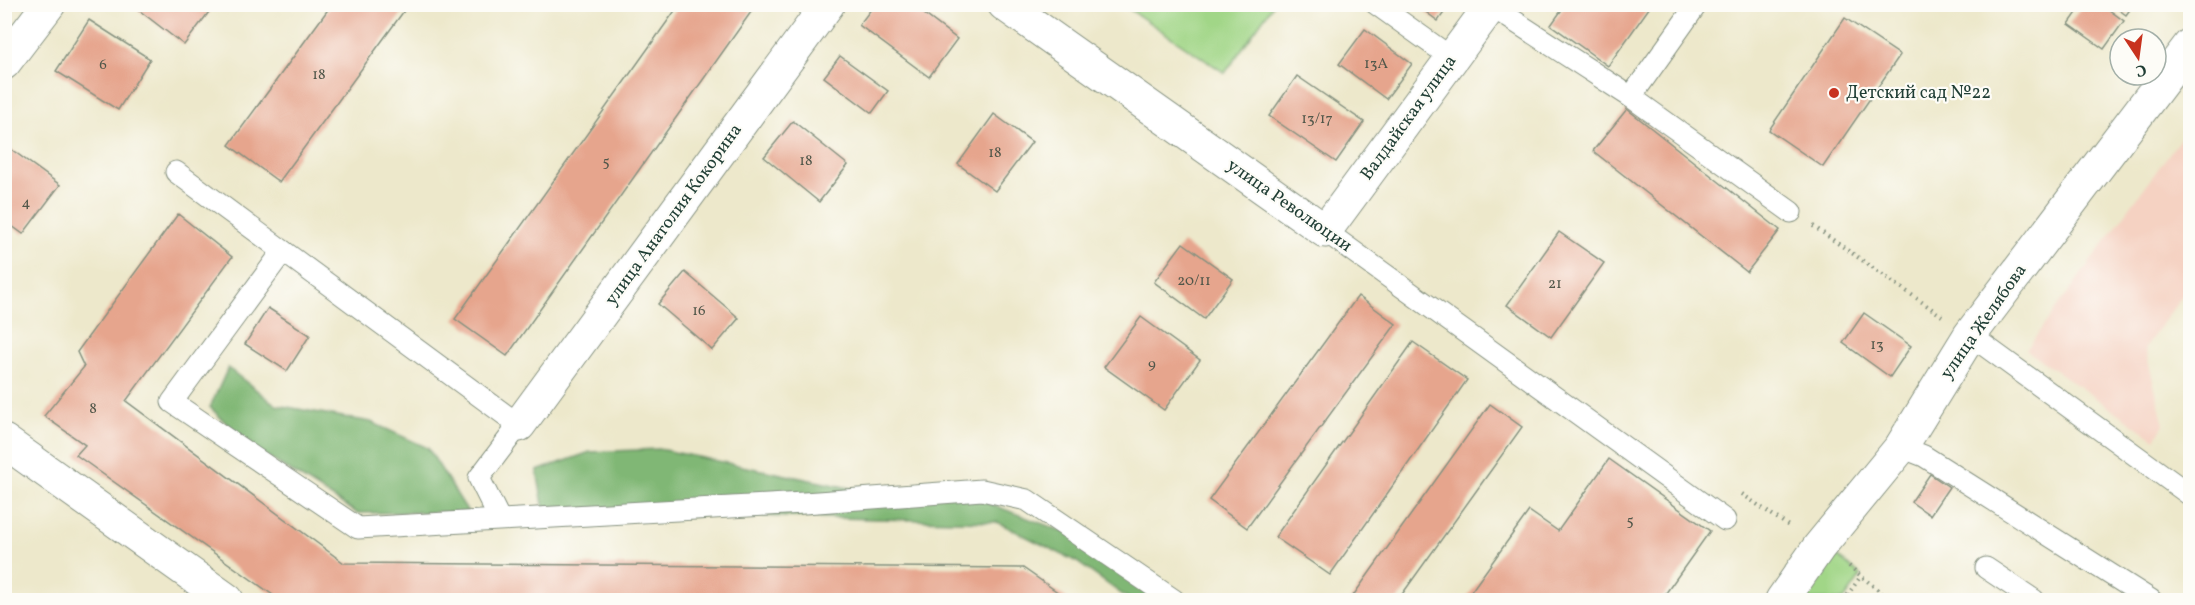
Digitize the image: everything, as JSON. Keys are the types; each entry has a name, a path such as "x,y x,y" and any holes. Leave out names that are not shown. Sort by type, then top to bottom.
{"street":[{"path":"4,63 49,4"},
{"name":"улица Анатолия Кокорина","path":"519,425 828,4"},
{"name":"Валдайская улица","path":"1326,231 1492,5"},
{"name":"улица Революции","path":"1009,6 1326,231"},
{"name":"улица Желябова","path":"1782,600 1818,547 1901,447 1970,335 2190,45"},
{"path":"4,441 227,600"}],"lane":[{"path":"1376,4 1453,59"},
{"path":"1632,97 1697,4"},
{"path":"1492,5 1632,97 1791,212"},
{"path":"176,172 519,425 479,478 500,520"},
{"name":"улица Революции","path":"1326,231 1725,520"},
{"path":"283,251 171,402 358,528 804,503 982,490 1027,500 1174,600"},
{"path":"1970,335 2190,495"},
{"path":"1901,447 1924,456 2151,600"},
{"path":"1986,568 2034,600"}],"path":[{"path":"1791,212 1970,335"},
{"path":"1844,600 1861,576"}],"shaded area":[{"path":"2190,125 2190,285 2145,348 2164,425 2155,439 2026,350"}],"green space":[{"path":"1273,4 1225,73 1123,5"},
{"path":"228,368 276,405 371,422 428,448 468,512 357,513 247,444 210,407"},
{"path":"659,449 864,491 951,489 1083,539 1166,600 1130,600 1077,562 997,522 711,515 546,521 537,471 590,452"},
{"path":"1837,556 1861,576 1844,600 1801,600"}],"building":[{"path":"131,4 215,4 184,45"},
{"path":"332,4 409,4 279,182 229,145"},
{"path":"875,4 911,4 957,39 929,77 859,25"},
{"path":"1415,4 1445,4 1448,7 1438,21"},
{"path":"1566,4 1652,4 1608,66 1551,25"},
{"path":"2083,4 2101,4 2124,21 2120,27 2108,27 2108,43 2104,49 2069,24"},
{"path":"2111,4 2134,4 2126,15"},
{"path":"679,5 756,5 507,356 455,319"},
{"name":"Детский сад №22","path":"1845,18 1900,55 1823,167 1769,130"},
{"path":"89,20 150,59 118,110 56,71"},
{"path":"1365,29 1412,64 1386,99 1339,64"},
{"path":"840,56 888,91 872,113 824,77"},
{"path":"1297,76 1364,122 1336,162 1269,116"},
{"path":"1627,109 1780,230 1747,272 1593,151"},
{"path":"994,114 1032,142 995,191 958,164"},
{"path":"793,121 848,165 819,202 764,157"},
{"path":"4,144 60,185 23,234 4,220"},
{"path":"178,214 232,257 126,401 344,563 1023,568 1069,600 280,600 76,455 85,445 44,416 84,367 77,352"},
{"path":"1559,232 1604,263 1551,337 1507,305"},
{"path":"1183,243 1233,279 1204,319 1154,282"},
{"path":"685,272 739,318 712,350 658,304"},
{"path":"1358,296 1396,324 1247,528 1209,500"},
{"path":"268,308 310,335 287,371 245,344"},
{"path":"1864,313 1911,346 1890,377 1843,343"},
{"path":"1141,317 1200,360 1164,410 1104,367"},
{"path":"1413,342 1467,380 1330,575 1275,537"},
{"path":"1490,404 1522,427 1398,600 1350,600"},
{"path":"1609,459 1710,531 1661,600 1465,600 1529,511 1558,531"},
{"path":"1930,474 1949,487 1930,515 1911,502"}],"place":[{"name":"Детский сад №22","path":"1834,93"}]}
